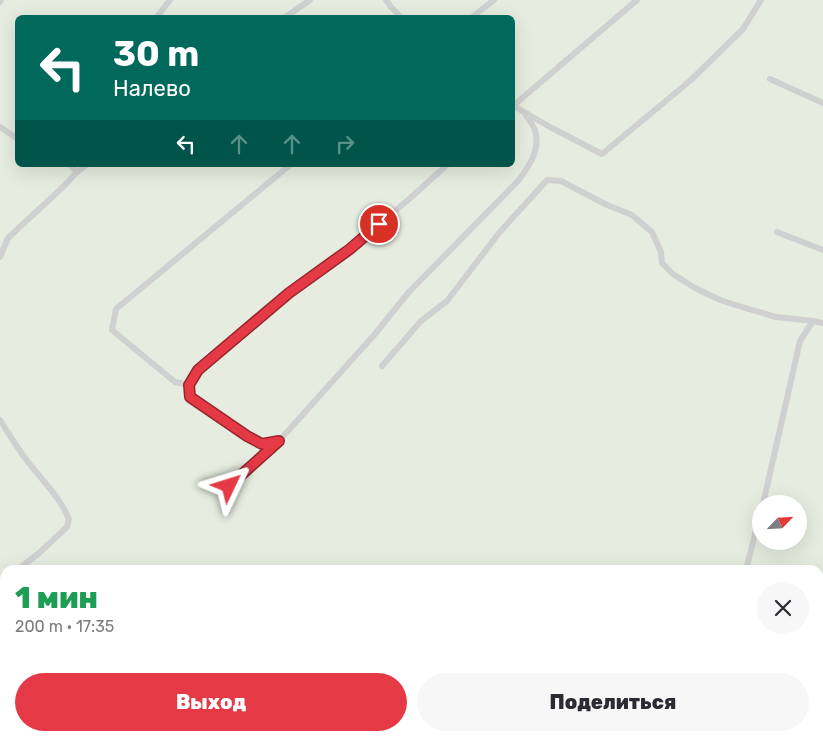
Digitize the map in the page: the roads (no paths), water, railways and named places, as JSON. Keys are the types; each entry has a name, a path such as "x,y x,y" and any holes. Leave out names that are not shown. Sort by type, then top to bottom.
{"lane":[{"path":"158,15 170,0"},
{"path":"288,15 310,0"},
{"path":"386,0 399,15"},
{"path":"475,15 494,0"},
{"path":"515,103 636,0"},
{"path":"515,106 602,154 690,80 743,30 762,0"},
{"path":"770,79 823,103"},
{"path":"229,486 279,441 408,293 518,181 530,164 537,145 535,130 525,113"},
{"path":"0,127 15,137"},
{"path":"72,167 77,172"},
{"path":"0,257 8,238 83,167"},
{"path":"189,385 175,382 112,330 116,309 288,167"},
{"path":"279,441 262,444 247,436 190,397 189,385 198,370 289,293 350,249 445,167"},
{"path":"382,366 422,321 447,301 499,232 547,180 561,181 607,205 632,215 652,232 661,252 662,264 673,274 695,288 720,300 742,307 776,316 823,324"},
{"path":"777,232 823,250"},
{"path":"0,240 8,238"},
{"path":"765,495 800,341 813,321"},
{"path":"0,420 27,461 70,519 67,527 24,565"},
{"path":"747,565 752,546"}]}
